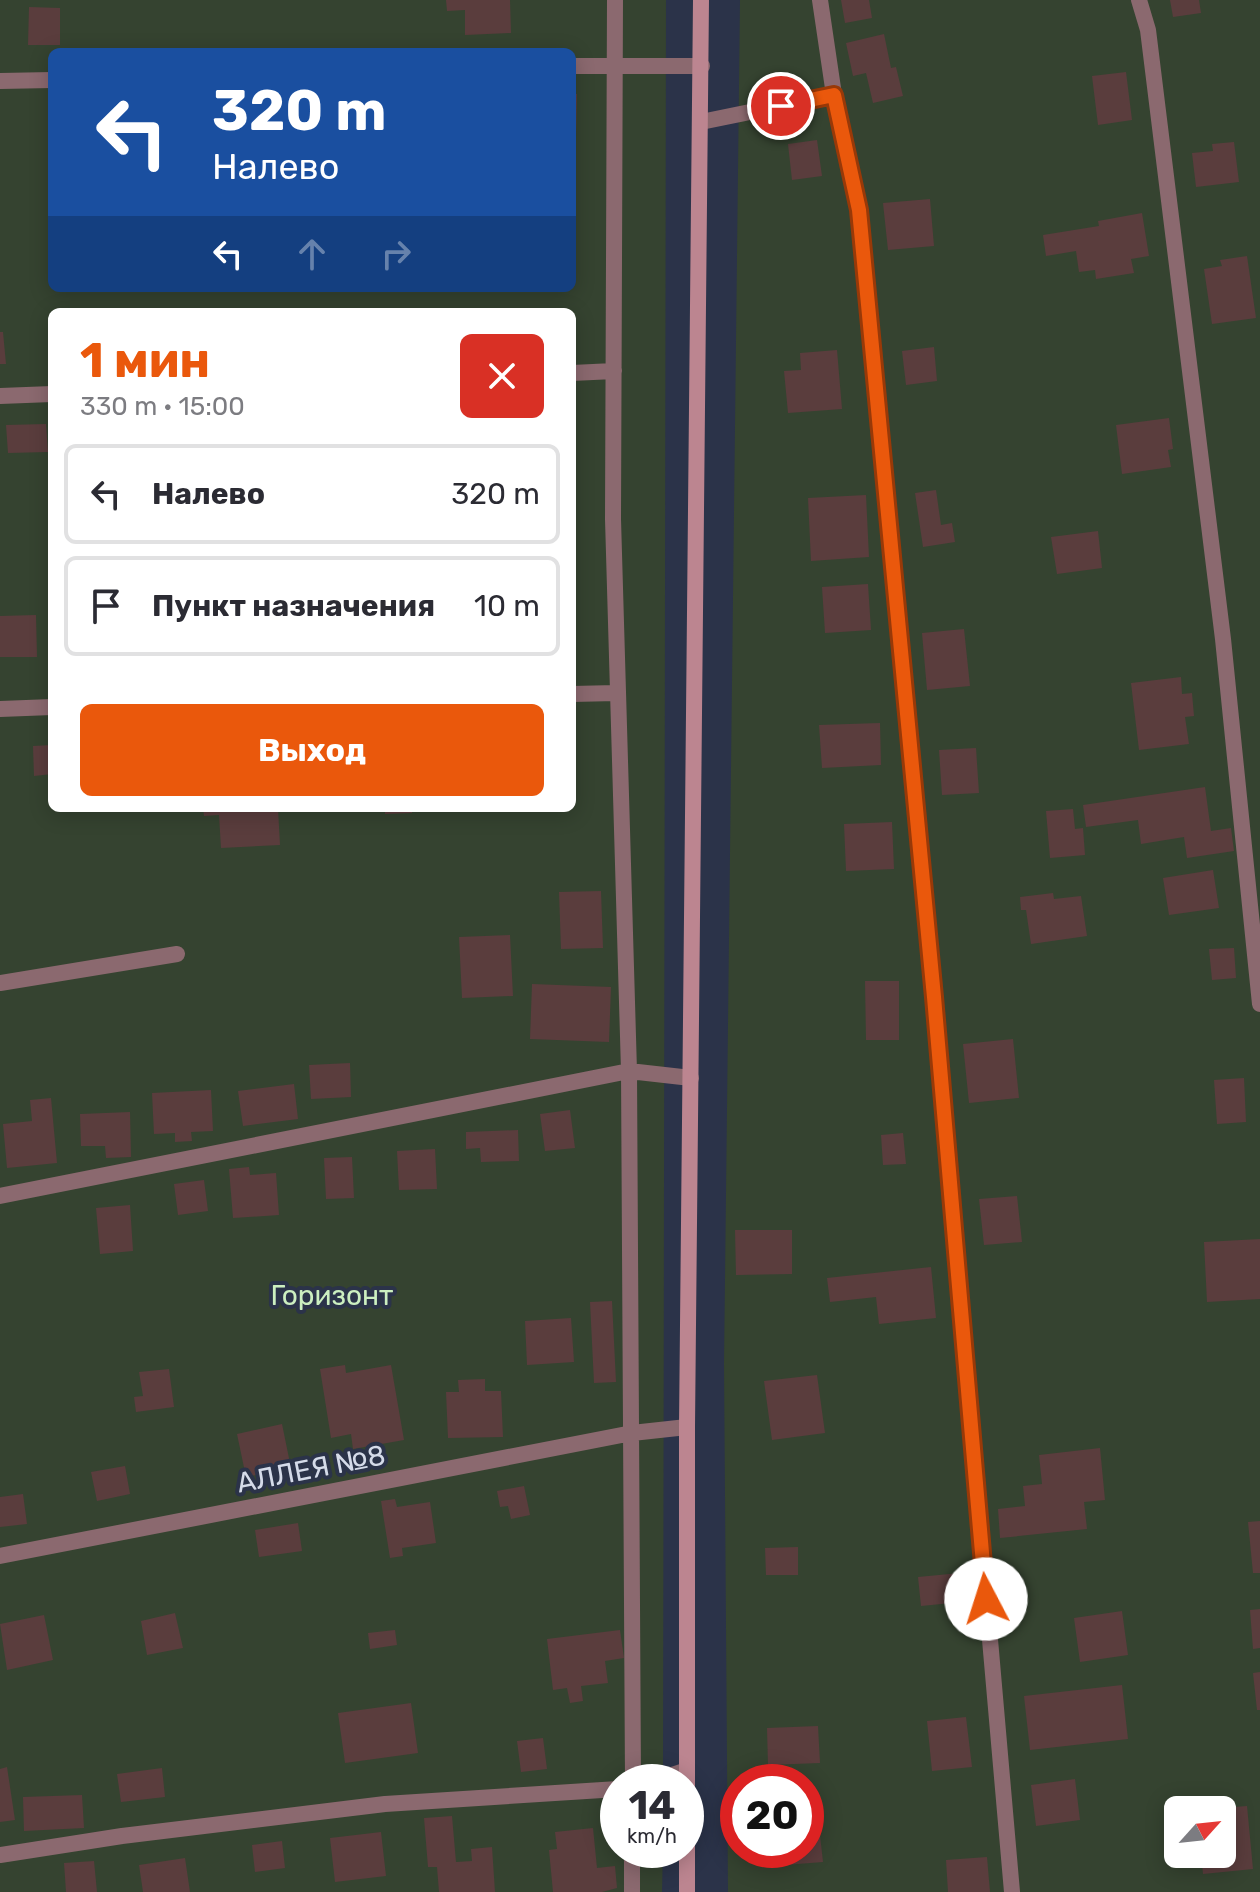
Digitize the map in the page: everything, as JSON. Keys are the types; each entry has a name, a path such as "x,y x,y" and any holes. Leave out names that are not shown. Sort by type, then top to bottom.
{"street":[{"path":"687,1764 687,1427 701,0"},
{"path":"687,1868 687,1892"}],"lane":[{"path":"615,0 616,693 629,1071 633,1764"},
{"path":"820,0 834,95 861,226 934,997 1012,1892"},
{"path":"1139,0 1148,30 1223,639 1260,1004"},
{"path":"576,66 702,66"},
{"path":"0,81 48,80"},
{"path":"701,122 834,95"},
{"path":"576,373 614,371"},
{"path":"0,396 48,394"},
{"path":"576,694 616,693"},
{"path":"0,709 48,707"},
{"path":"0,983 177,954"},
{"path":"0,1196 629,1071 691,1078"},
{"name":"АЛЛЕЯ №8","path":"0,1556 632,1433 687,1427"},
{"path":"0,1855 122,1836 385,1804 600,1790"},
{"path":"632,1868 632,1892"}],"green space":[{"name":"Горизонт","path":"0,0 666,0 663,1764 600,1764 600,1868 663,1868 662,1892 0,1892"},
{"path":"740,0 1260,0 1260,1892 728,1892 728,1868 824,1868 824,1764 727,1764 724,1364"}],"building":[{"path":"446,0 510,0 511,33 465,35 465,10 447,11"},
{"path":"841,0 869,0 872,18 845,23"},
{"path":"1170,0 1199,0 1201,13 1173,17"},
{"path":"29,7 60,8 60,45 28,45"},
{"path":"884,34 891,68 896,67 903,96 873,103 866,73 853,76 846,43"},
{"path":"1126,72 1132,120 1098,125 1092,76"},
{"path":"817,140 822,176 792,180 788,144"},
{"path":"1234,142 1239,182 1196,187 1192,153 1213,151 1212,144"},
{"path":"930,199 934,246 888,250 883,203"},
{"path":"1142,213 1149,256 1131,259 1134,273 1096,279 1095,270 1079,272 1076,251 1046,256 1043,235 1099,226 1098,221"},
{"path":"1247,256 1256,318 1212,324 1204,269 1222,266 1220,260"},
{"path":"0,332 3,332 6,364 0,364"},
{"path":"934,347 937,381 906,385 902,351"},
{"path":"837,350 842,409 788,413 784,371 801,370 800,353"},
{"path":"1169,418 1173,449 1168,450 1171,467 1122,474 1116,425"},
{"path":"46,424 48,452 8,453 6,425"},
{"path":"936,490 941,525 952,523 955,542 923,547 915,493"},
{"path":"866,495 869,557 811,561 808,498"},
{"path":"1098,531 1102,568 1057,574 1051,537"},
{"path":"868,584 871,630 825,633 822,587"},
{"path":"36,615 37,657 0,657 0,616"},
{"path":"964,629 970,686 927,690 922,633"},
{"path":"1181,677 1182,694 1192,693 1194,716 1185,717 1189,744 1139,750 1131,683"},
{"path":"880,723 881,765 822,768 819,725"},
{"path":"48,745 48,774 34,776 33,746"},
{"path":"976,748 979,793 942,795 939,750"},
{"path":"1205,787 1211,831 1231,828 1234,851 1187,858 1184,837 1141,844 1138,820 1086,827 1083,805"},
{"path":"1073,809 1075,829 1083,828 1085,855 1050,858 1046,811"},
{"path":"204,812 278,812 280,845 221,848 219,815 204,816"},
{"path":"385,812 412,812 412,813"},
{"path":"892,822 894,869 846,871 844,824"},
{"path":"1213,870 1219,908 1169,915 1163,878"},
{"path":"601,891 603,948 561,949 559,892"},
{"path":"1053,893 1054,899 1081,896 1087,936 1031,944 1026,910 1021,910 1020,897"},
{"path":"510,935 513,996 462,998 459,937"},
{"path":"1234,948 1236,978 1212,980 1209,949"},
{"path":"865,981 899,981 899,1040 866,1040"},
{"path":"532,984 611,987 609,1042 530,1039"},
{"path":"1013,1039 1019,1098 969,1103 963,1044"},
{"path":"350,1063 351,1097 311,1099 309,1065"},
{"path":"1244,1078 1246,1122 1217,1124 1214,1080"},
{"path":"294,1084 298,1119 243,1126 238,1091"},
{"path":"211,1090 213,1131 191,1132 192,1141 175,1142 175,1133 154,1134 152,1093"},
{"path":"51,1098 57,1163 7,1168 3,1124 32,1121 30,1100"},
{"path":"570,1110 575,1148 545,1151 540,1114"},
{"path":"130,1112 131,1157 106,1158 105,1146 81,1146 80,1114"},
{"path":"518,1130 519,1161 481,1162 480,1148 466,1149 466,1132"},
{"path":"903,1133 906,1164 883,1165 881,1135"},
{"path":"435,1149 437,1189 399,1190 397,1151"},
{"path":"352,1157 354,1198 326,1199 324,1158"},
{"path":"249,1167 250,1175 276,1173 279,1215 233,1218 229,1169"},
{"path":"204,1180 208,1211 178,1215 174,1184"},
{"path":"1017,1196 1022,1242 984,1245 979,1199"},
{"path":"130,1205 133,1251 100,1254 96,1208"},
{"path":"735,1230 792,1230 792,1274 736,1275"},
{"path":"1260,1239 1260,1299 1207,1302 1204,1242"},
{"path":"931,1267 936,1318 879,1324 876,1297 830,1302 827,1278"},
{"path":"612,1301 616,1382 594,1383 590,1302"},
{"path":"571,1318 574,1362 527,1365 525,1321"},
{"path":"345,1365 346,1373 391,1365 404,1440 353,1449 351,1434 331,1438 320,1369"},
{"path":"169,1369 174,1407 136,1412 134,1397 143,1396 139,1372"},
{"path":"817,1375 825,1433 772,1440 764,1381"},
{"path":"485,1379 485,1391 501,1391 503,1437 448,1438 446,1392 459,1392 458,1380"},
{"path":"282,1424 291,1468 246,1477 237,1434"},
{"path":"1100,1448 1105,1500 1084,1502 1087,1529 1000,1538 998,1509 1025,1506 1023,1486 1042,1484 1039,1455"},
{"path":"125,1466 130,1494 97,1501 91,1472"},
{"path":"524,1486 530,1515 511,1519 508,1506 500,1507 497,1491"},
{"path":"23,1494 27,1524 0,1527 0,1497"},
{"path":"395,1499 397,1507 430,1502 436,1543 402,1548 403,1556 390,1558 381,1501"},
{"path":"1260,1521 1260,1573 1253,1573 1248,1522"},
{"path":"298,1523 302,1551 259,1557 255,1530"},
{"path":"798,1547 798,1575 766,1575 765,1548"},
{"path":"960,1573 962,1602 921,1606 918,1577"},
{"path":"1260,1609 1260,1648 1253,1649 1250,1610"},
{"path":"1122,1611 1128,1655 1080,1662 1074,1618"},
{"path":"175,1613 183,1648 147,1655 141,1621"},
{"path":"44,1615 53,1660 7,1670 0,1624"},
{"path":"395,1630 397,1645 370,1649 368,1633"},
{"path":"620,1630 624,1658 605,1661 608,1683 581,1686 583,1701 570,1703 567,1688 553,1690 547,1639"},
{"path":"1260,1672 1260,1710 1257,1710 1253,1673"},
{"path":"1122,1685 1128,1739 1030,1750 1024,1696"},
{"path":"411,1703 418,1753 345,1763 338,1713"},
{"path":"966,1717 972,1767 932,1771 927,1721"},
{"path":"818,1726 820,1763 768,1764 767,1728"},
{"path":"543,1738 547,1769 521,1772 517,1741"},
{"path":"7,1767 15,1820 0,1822 0,1769"},
{"path":"162,1768 165,1797 121,1802 117,1774"},
{"path":"1075,1779 1080,1820 1036,1826 1031,1785"},
{"path":"82,1795 84,1828 24,1831 23,1797"},
{"path":"1247,1806 1253,1869 1203,1874 1202,1868 1236,1868 1236,1807"},
{"path":"452,1816 456,1862 472,1861 471,1849 492,1847 495,1892 439,1892 437,1867 428,1867 424,1818"},
{"path":"593,1828 597,1868 615,1868 617,1888 602,1892 553,1892 549,1850 557,1849 555,1832"},
{"path":"381,1832 386,1876 335,1882 330,1838"},
{"path":"282,1841 285,1868 255,1872 252,1845"},
{"path":"987,1857 990,1892 948,1892 946,1860"},
{"path":"185,1858 190,1892 143,1892 139,1865"},
{"path":"94,1861 97,1892 66,1892 64,1863"}],"route":[{"path":"781,106 834,95 859,210 934,997 986,1599"}]}
